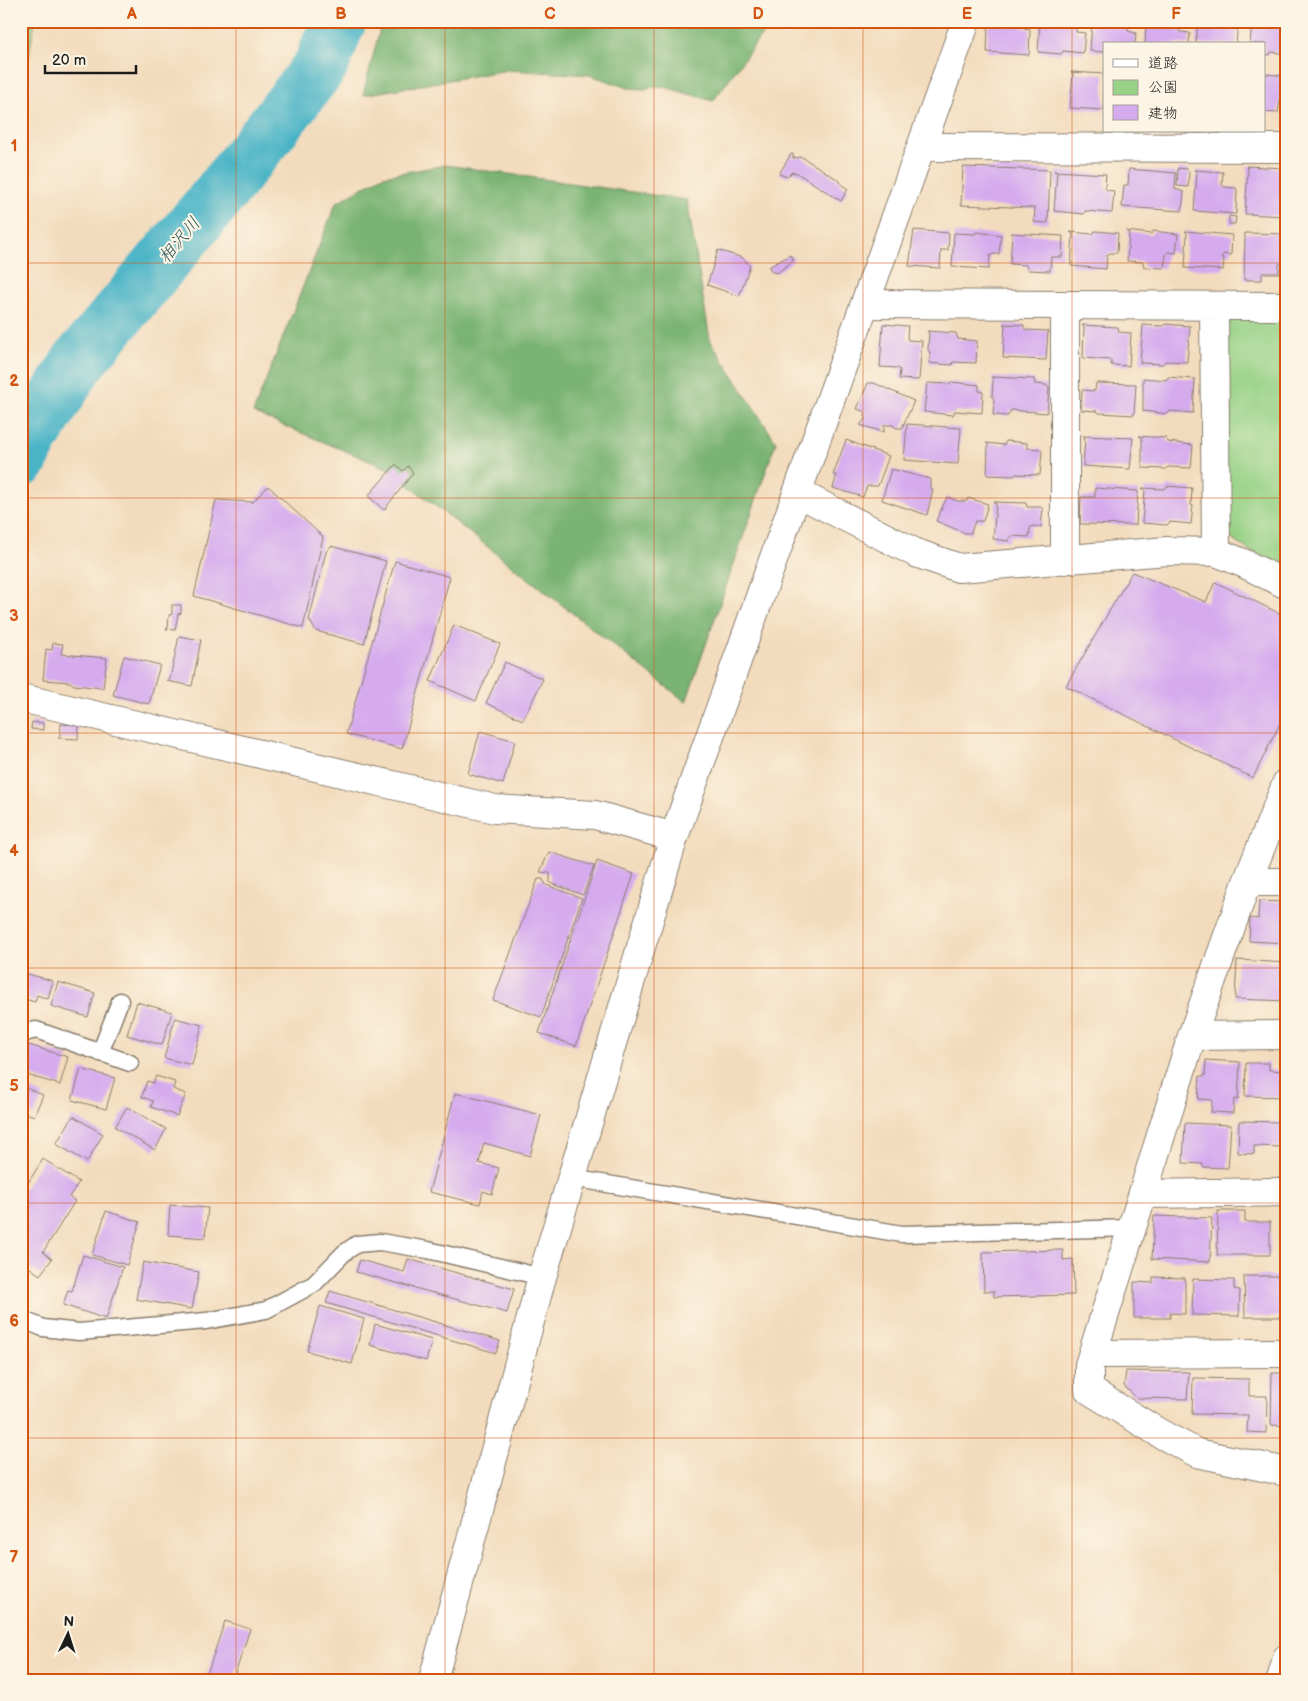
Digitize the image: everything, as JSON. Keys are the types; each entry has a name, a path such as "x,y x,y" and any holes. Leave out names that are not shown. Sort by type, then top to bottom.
{"street":[{"path":"434,1680 542,1277 674,838 966,21"},
{"path":"922,147 1287,148"},
{"path":"866,304 1287,306"},
{"path":"1065,305 1066,560"},
{"path":"1214,306 1216,552"},
{"path":"798,493 916,554 959,568 1167,551 1216,552 1243,562 1287,585"},
{"path":"21,698 495,809 595,815 674,838"},
{"path":"1287,782 1247,882 1192,1036 1093,1354 1090,1365 1089,1390 1161,1434 1197,1453 1287,1472"},
{"path":"1247,882 1287,882"},
{"path":"1192,1036 1287,1035"},
{"path":"1144,1194 1287,1192"},
{"path":"1093,1354 1287,1353"},
{"path":"1281,1680 1287,1658"}],"lane":[{"path":"100,1053 120,1001"},
{"path":"21,1034 36,1030 130,1063"},
{"path":"572,1178 902,1234 1133,1228"},
{"path":"21,1319 43,1328 79,1332 206,1321 266,1310 314,1284 344,1253 358,1244 380,1242 428,1250 542,1277"}],"green space":[{"path":"21,21 35,21 21,103"},
{"path":"382,21 772,21 713,101 661,86 644,89 628,88 590,75 507,70 363,95"},
{"path":"446,165 687,200 710,340 776,442 686,702 387,468 253,413 336,203 383,176"},
{"path":"1231,318 1287,319 1287,567 1249,550 1221,532 1224,332"}],"building":[{"path":"991,21 1022,21 1024,28 1030,29 1029,55 987,52 988,27 991,25"},
{"path":"1040,21 1076,21 1076,32 1085,33 1083,53 1063,51 1061,54 1038,52"},
{"path":"1092,21 1128,21 1128,31 1136,33 1135,42 1103,42 1103,52 1090,51"},
{"path":"1146,21 1180,21 1179,31 1190,33 1189,42 1145,42"},
{"path":"1198,21 1238,21 1236,42 1196,42"},
{"path":"1252,21 1285,21 1287,54 1271,52 1270,55 1266,54 1266,42 1250,42"},
{"path":"1071,72 1103,74 1103,110 1070,108 1073,73"},
{"path":"1266,74 1287,76 1286,98 1282,97 1280,100 1278,113 1266,112"},
{"path":"791,154 793,154 793,158 802,157 840,181 848,189 841,201 797,173 792,172 787,177 779,174"},
{"path":"1246,166 1284,168 1282,191 1285,194 1284,216 1245,214 1248,168"},
{"path":"963,167 1050,170 1048,223 1034,222 1035,208 961,205"},
{"path":"1178,168 1189,171 1188,187 1177,186"},
{"path":"1129,169 1176,173 1175,189 1184,192 1182,211 1122,207 1124,185 1128,185"},
{"path":"1194,170 1223,172 1222,185 1224,187 1236,188 1237,190 1236,214 1194,211 1197,172"},
{"path":"1054,171 1106,174 1105,188 1114,191 1112,213 1085,211 1084,214 1054,211 1057,172"},
{"path":"1229,216 1236,217 1235,224 1229,224"},
{"path":"914,230 949,233 948,250 941,250 940,268 909,266"},
{"path":"1095,231 1118,233 1117,253 1107,255 1106,269 1071,266 1073,234 1070,232 1093,234"},
{"path":"1126,231 1151,234 1153,231 1178,234 1176,253 1168,252 1164,268 1144,267 1143,262 1127,261 1129,233"},
{"path":"1185,231 1232,235 1231,255 1224,254 1221,257 1224,259 1223,270 1185,268 1187,233"},
{"path":"976,232 1001,235 999,254 990,256 989,269 952,267 954,233 975,234"},
{"path":"1010,233 1063,236 1062,257 1051,257 1050,271 1028,270 1026,265 1010,264 1012,234"},
{"path":"1245,233 1287,234 1286,264 1279,264 1279,273 1262,273 1262,280 1244,280"},
{"path":"718,250 743,258 750,266 739,296 707,285"},
{"path":"790,255 794,260 777,273 772,272 769,267"},
{"path":"883,324 908,326 908,340 922,341 919,380 899,379 900,370 898,368 880,367"},
{"path":"1003,324 1024,325 1026,330 1048,331 1046,360 1003,358 1005,325"},
{"path":"1165,324 1190,326 1187,362 1140,363 1143,325 1163,326"},
{"path":"1082,325 1118,327 1119,332 1131,333 1129,366 1111,365 1111,360 1083,358 1084,327"},
{"path":"927,331 956,333 958,339 977,341 976,363 953,362 952,365 929,363 929,333"},
{"path":"991,377 1034,379 1035,384 1046,385 1049,388 1047,413 1011,410 1008,416 993,415 993,379"},
{"path":"1168,377 1195,379 1193,413 1170,411 1168,414 1143,411 1143,378 1166,380"},
{"path":"951,382 979,385 979,391 983,392 982,413 955,411 953,415 924,412 927,383 951,384"},
{"path":"868,383 874,383 914,401 902,428 884,425 884,432 860,425 865,419 865,412 857,409"},
{"path":"1096,383 1136,384 1134,415 1081,410 1082,390 1095,391"},
{"path":"907,424 961,428 958,464 904,460"},
{"path":"1083,436 1133,438 1130,469 1083,466 1085,438"},
{"path":"1139,436 1166,438 1168,442 1193,445 1191,468 1142,468 1142,438"},
{"path":"846,440 889,456 878,486 867,486 863,497 833,488 837,475 833,475"},
{"path":"1006,441 1027,443 1027,448 1040,449 1042,451 1040,475 987,475 988,445 986,443 1004,445"},
{"path":"396,464 403,471 408,466 413,473 384,510 368,496"},
{"path":"891,469 930,479 930,489 933,489 927,515 882,500"},
{"path":"268,486 323,537 303,628 194,596 216,500 253,502"},
{"path":"1167,486 1192,488 1191,524 1170,522 1167,525 1142,523 1145,490 1142,488 1165,489"},
{"path":"1095,488 1138,491 1136,525 1080,524 1081,497 1095,497"},
{"path":"947,497 958,501 967,501 968,498 988,504 983,521 975,521 971,533 965,533 936,521"},
{"path":"993,502 1026,503 1027,507 1041,507 1043,509 1041,527 1032,526 1029,537 1012,536 1009,538 1009,541 993,539 996,503"},
{"path":"331,546 386,561 364,644 316,631 309,620 326,552"},
{"path":"395,561 450,577 402,749 346,734"},
{"path":"1132,572 1206,602 1215,582 1287,617 1287,709 1253,778 1066,686"},
{"path":"172,605 181,605 181,613 178,614 175,630 166,629 168,628 169,615 172,614"},
{"path":"454,625 500,644 476,701 430,681"},
{"path":"179,636 201,640 192,686 167,681 170,679"},
{"path":"53,643 63,644 61,654 107,658 103,688 74,685 70,682 43,680 46,649 52,650"},
{"path":"124,656 160,665 149,704 113,695"},
{"path":"505,662 543,679 523,720 486,703"},
{"path":"21,717 26,718 22,734 21,734"},
{"path":"32,722 43,723 43,730 31,729"},
{"path":"61,724 79,725 78,739 58,738 60,736"},
{"path":"480,731 515,741 503,784 468,774"},
{"path":"1285,818 1287,818 1287,841 1284,841"},
{"path":"549,852 594,866 583,895 550,883 550,873 540,872"},
{"path":"597,861 634,874 576,1046 539,1033"},
{"path":"538,879 543,879 546,885 582,898 541,1017 493,1000"},
{"path":"1259,901 1287,902 1287,943 1249,941 1250,918 1258,919"},
{"path":"1237,960 1287,963 1287,1001 1235,999"},
{"path":"21,972 53,981 48,999 37,995 35,1002 21,998"},
{"path":"58,982 95,993 88,1017 51,1006"},
{"path":"137,1002 172,1012 162,1045 127,1035"},
{"path":"175,1018 202,1025 192,1065 164,1058"},
{"path":"29,1045 68,1057 60,1085 21,1073"},
{"path":"1206,1060 1240,1062 1238,1100 1234,1099 1233,1113 1211,1112 1212,1100 1198,1099 1200,1076 1205,1076"},
{"path":"1246,1063 1269,1063 1269,1070 1285,1071 1285,1097 1245,1096"},
{"path":"81,1069 115,1078 106,1109 72,1100"},
{"path":"156,1076 175,1082 173,1089 186,1094 177,1116 151,1107 153,1101 142,1097 147,1081 153,1083"},
{"path":"21,1086 43,1095 34,1116 21,1111"},
{"path":"455,1093 541,1115 530,1156 484,1143 479,1163 499,1168 492,1194 483,1191 480,1204 429,1192"},
{"path":"127,1107 166,1129 155,1150 115,1127"},
{"path":"73,1116 103,1134 87,1162 56,1144"},
{"path":"1239,1121 1282,1122 1281,1147 1254,1146 1254,1154 1238,1153"},
{"path":"1185,1123 1231,1125 1228,1168 1203,1167 1203,1164 1183,1163"},
{"path":"43,1159 79,1182 69,1197 75,1201 43,1252 52,1259 40,1275 30,1268 21,1281 21,1194"},
{"path":"170,1205 208,1208 205,1238 168,1235"},
{"path":"106,1211 140,1222 127,1265 92,1255"},
{"path":"1218,1211 1245,1211 1245,1222 1270,1222 1270,1255 1217,1255"},
{"path":"1154,1216 1212,1218 1210,1262 1152,1259"},
{"path":"1063,1250 1063,1260 1073,1259 1074,1295 994,1297 994,1291 984,1291 983,1252"},
{"path":"83,1255 123,1267 106,1319 63,1305 68,1290 72,1291"},
{"path":"408,1259 514,1289 507,1313 356,1272 360,1260 404,1272"},
{"path":"143,1262 199,1272 192,1309 136,1299"},
{"path":"1244,1276 1287,1276 1287,1317 1245,1317"},
{"path":"1153,1277 1185,1278 1185,1314 1170,1313 1170,1318 1134,1318 1134,1282 1153,1283"},
{"path":"1193,1279 1234,1280 1234,1289 1240,1290 1239,1316 1192,1315"},
{"path":"330,1291 500,1341 496,1353 326,1303"},
{"path":"320,1306 364,1319 352,1364 307,1351"},
{"path":"375,1324 432,1340 426,1361 370,1345"},
{"path":"1126,1371 1189,1372 1187,1399 1137,1398 1124,1386"},
{"path":"1272,1373 1287,1373 1287,1426 1271,1425"},
{"path":"1193,1378 1249,1379 1249,1396 1267,1396 1266,1433 1247,1432 1248,1415 1192,1414"},
{"path":"225,1621 250,1629 233,1680 205,1680"}],"waterway":[{"name":"相沢川","path":"21,460 31,439 78,362 218,196 321,65 339,21"}]}
